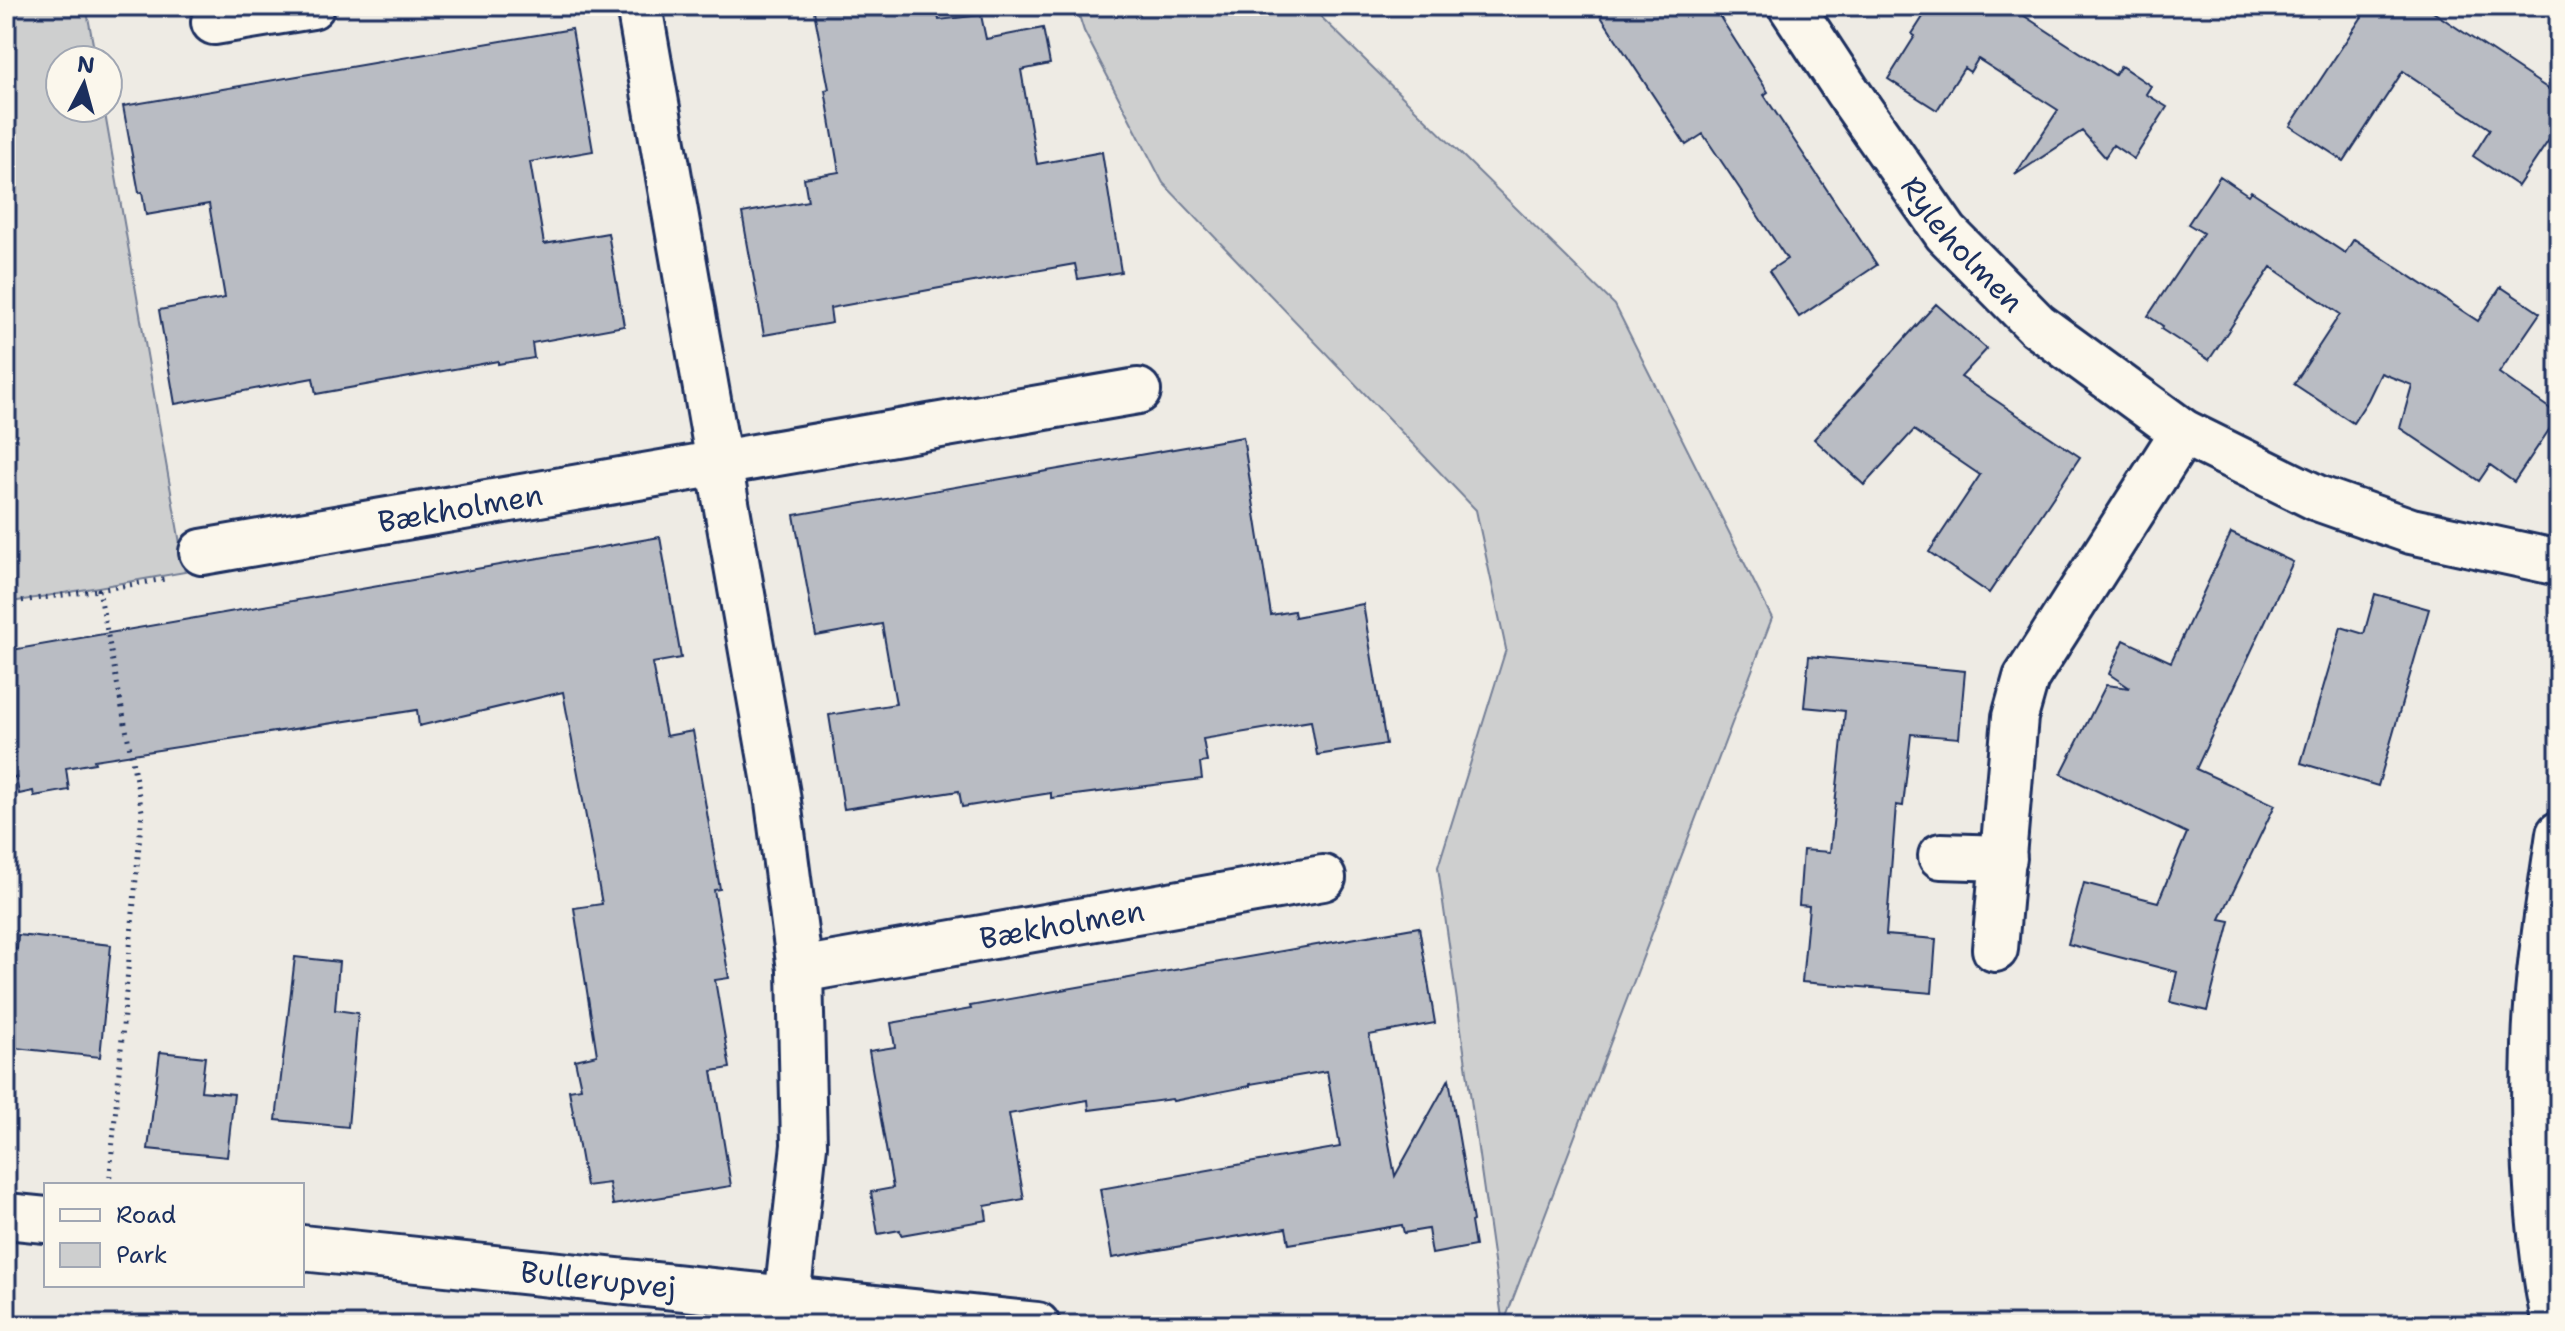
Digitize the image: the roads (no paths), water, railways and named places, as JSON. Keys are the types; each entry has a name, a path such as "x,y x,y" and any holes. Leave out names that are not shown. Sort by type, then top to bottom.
{"street":[{"path":"214,22 312,6"},
{"path":"639,6 777,794 800,970 804,1145 787,1299"},
{"name":"Ryleholmen","path":"1791,6 1946,233 2037,325 2183,432 2317,498 2411,531 2559,563"},
{"name":"Bækholmen","path":"202,552 1138,391"},
{"path":"1995,949 2015,717 2026,678 2183,432"},
{"path":"2555,1325 2537,1186 2535,1046 2559,834"},
{"path":"1941,856 2004,858"},
{"name":"Bækholmen","path":"800,970 1323,878"},
{"path":"6,1216 44,1220"},
{"name":"Bullerupvej","path":"304,1248 1037,1325"}]}
